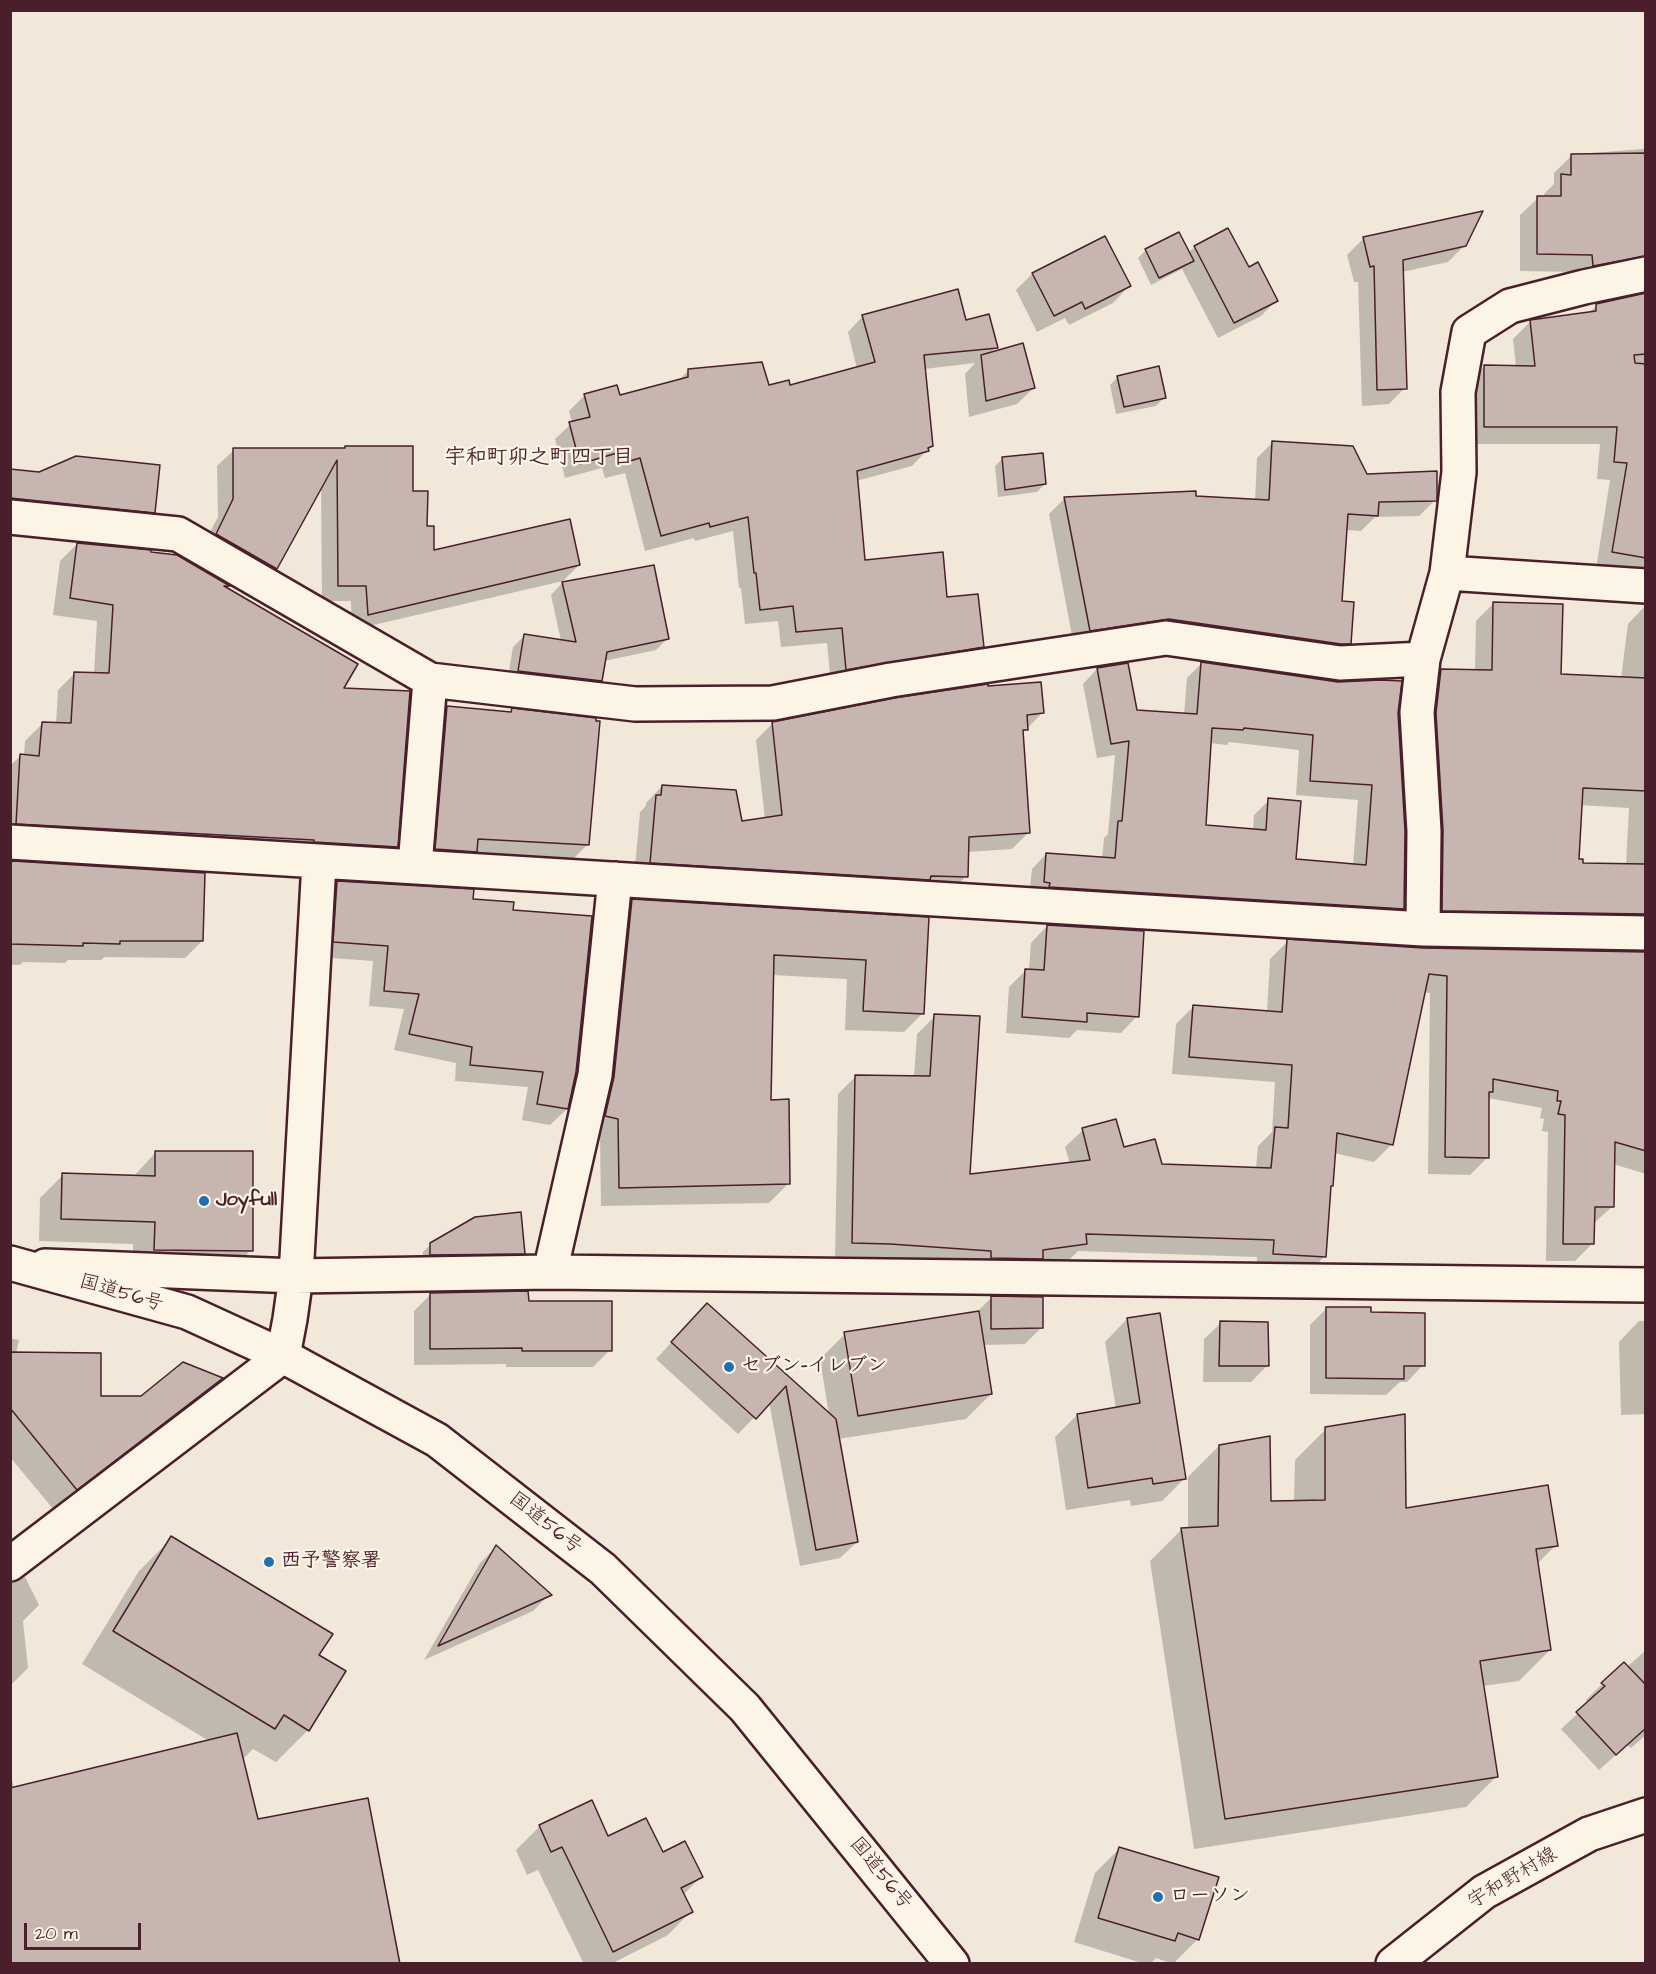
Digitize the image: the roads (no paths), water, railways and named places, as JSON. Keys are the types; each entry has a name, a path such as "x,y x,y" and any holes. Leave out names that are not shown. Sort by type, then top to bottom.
{"main road":[{"path":"1423,929 1424,831 1417,712 1423,659 1447,573 1459,472 1458,392 1469,332 1510,306 1646,274"},
{"path":"10,516 178,534 430,680 635,704 772,703 891,680 1166,638 1340,663 1423,659"},
{"path":"1447,573 1646,586"},
{"path":"415,866 430,680"},
{"path":"10,842 1423,929 1646,933"},
{"path":"10,1564 283,1356 296,1276 319,862"},
{"path":"550,1272 595,1075 615,879"},
{"path":"16,1264 296,1276 550,1272 1646,1285"},
{"name":"国道56号","path":"16,1264 187,1312 283,1356 437,1440 603,1569 745,1708 952,1964"},
{"name":"宇和野村線","path":"1393,1964 1484,1892 1589,1834 1646,1815"}],"place":[{"name":"Joyfull","path":"204,1201"},
{"name":"セブン-イレブン","path":"729,1367"},
{"name":"西予警察署","path":"269,1562"},
{"name":"ローソン","path":"1158,1897"}],"district":[{"name":"宇和町卯之町四丁目","path":"539,459"}]}
